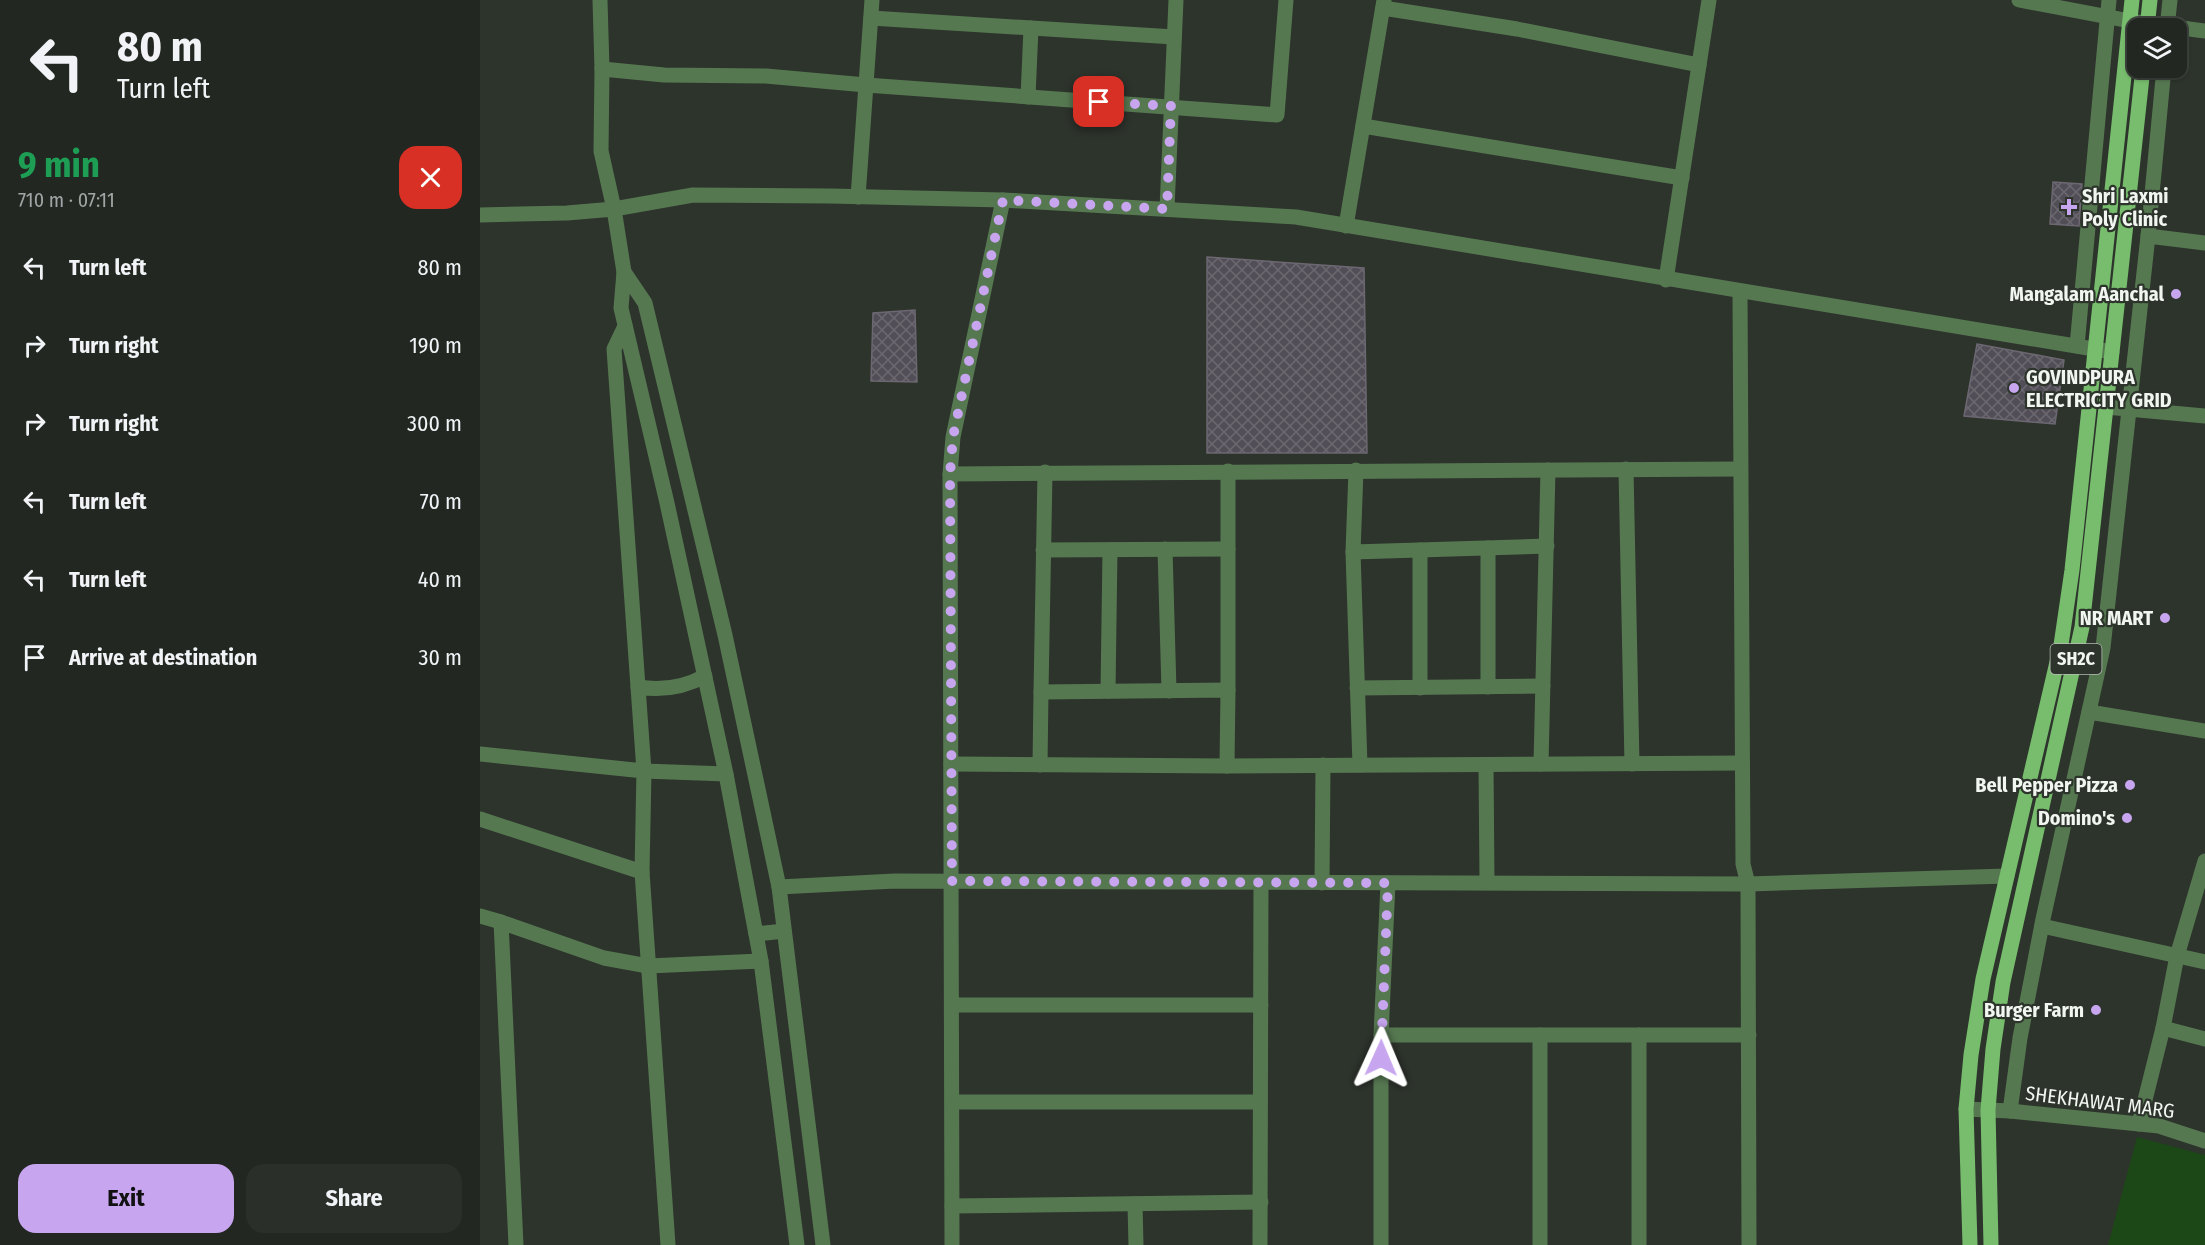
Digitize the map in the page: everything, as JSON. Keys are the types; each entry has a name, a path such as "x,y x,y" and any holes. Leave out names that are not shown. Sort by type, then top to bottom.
{"main road":[{"name":"SH2C","path":"2130,18 2132,0"},
{"path":"2148,18 2150,0"},
{"name":"SH2C","path":"1970,1245 1966,1109 1971,1055 1983,979 2061,645 2072,570 2127,50"},
{"name":"SH2C","path":"1991,1245 1988,1110 1993,1049 2003,982 2082,627 2142,78"}],"street":[{"path":"600,0 601,151 614,209 624,272 621,308 726,774 761,961 797,1245"},
{"path":"858,197 872,0"},
{"path":"1167,209 1176,0"},
{"path":"602,69 664,75 766,76 1277,115 1286,0"},
{"path":"1666,280 1709,0"},
{"path":"2019,0 2127,20"},
{"path":"2077,346 2109,0"},
{"path":"2168,18 2170,0"},
{"path":"1347,226 1383,4 1517,28 1699,65"},
{"path":"871,18 1174,36"},
{"path":"1028,97 1031,28"},
{"path":"2187,29 2205,31"},
{"path":"2010,1111 2020,1038 2042,926 2103,648 2163,78"},
{"path":"1363,126 1682,178"},
{"path":"480,215 567,213 614,209 693,195 1003,200 1296,218 2112,352"},
{"path":"952,1245 950,474 953,437 1003,200"},
{"path":"2148,236 2205,243"},
{"path":"624,272 645,303 724,635 779,887 823,1245"},
{"path":"1740,292 1742,763 1743,864 1748,884 1749,1245"},
{"path":"625,326 614,349 644,771 642,872 668,1245"},
{"path":"2106,407 2205,416"},
{"path":"950,474 1740,469"},
{"path":"1356,470 1353,552 1360,765"},
{"path":"1541,764 1548,470"},
{"path":"1626,470 1632,764"},
{"path":"1227,766 1228,471"},
{"path":"1040,765 1045,472"},
{"path":"1353,552 1547,546"},
{"path":"1488,548 1488,687"},
{"path":"1165,549 1169,691"},
{"path":"1043,550 1228,549"},
{"path":"1108,691 1110,550"},
{"path":"1420,550 1420,688"},
{"path":"638,687 671,689 692,684 705,676"},
{"path":"1357,688 1543,686"},
{"path":"1041,692 1228,690"},
{"path":"2089,712 2205,731"},
{"path":"480,754 644,771 726,774"},
{"path":"951,764 1227,766 1742,763"},
{"path":"1322,883 1323,765"},
{"path":"1486,765 1487,881"},
{"path":"480,819 642,872"},
{"path":"2139,1124 2178,956 2205,861"},
{"path":"779,887 895,881 1261,883 1487,881 1748,884 2007,876"},
{"path":"1260,1245 1261,883"},
{"path":"1381,1245 1381,1035 1388,883"},
{"path":"480,916 604,958 648,966 761,961"},
{"path":"501,922 516,1245"},
{"path":"2042,926 2205,962"},
{"path":"756,934 784,931"},
{"path":"952,1005 1261,1005"},
{"path":"2163,1028 2205,1039"},
{"path":"1381,1035 1749,1035"},
{"path":"1540,1035 1540,1245"},
{"path":"1639,1035 1639,1245"},
{"path":"952,1102 1260,1102"},
{"name":"SHEKHAWAT MARG","path":"1966,1109 2010,1111 2159,1126 2205,1141"},
{"path":"952,1206 1261,1202"},
{"path":"1135,1204 1136,1245"}],"green space":[{"path":"2137,1137 2205,1155 2205,1245 2108,1245"}],"building":[{"path":"2053,182 2082,184 2079,226 2050,224"},
{"path":"1207,257 1364,268 1367,453 1207,453"},
{"path":"915,310 917,382 871,381 873,313"},
{"name":"GOVINDPURA ELECTRICITY GRID","path":"1977,344 2064,360 2055,424 1964,416"}],"place":[{"name":"Shri Laxmi Poly Clinic","path":"2069,207"},
{"name":"Mangalam Aanchal","path":"2176,294"},
{"name":"GOVINDPURA ELECTRICITY GRID","path":"2014,388"},
{"name":"NR MART","path":"2165,618"},
{"name":"Bell Pepper Pizza","path":"2130,785"},
{"name":"Domino's","path":"2127,818"},
{"name":"Burger Farm","path":"2096,1010"}],"route":[{"path":"1099,102 1171,106 1167,209 1003,200 953,437 950,474 952,881 1388,883 1381,1058"}]}
